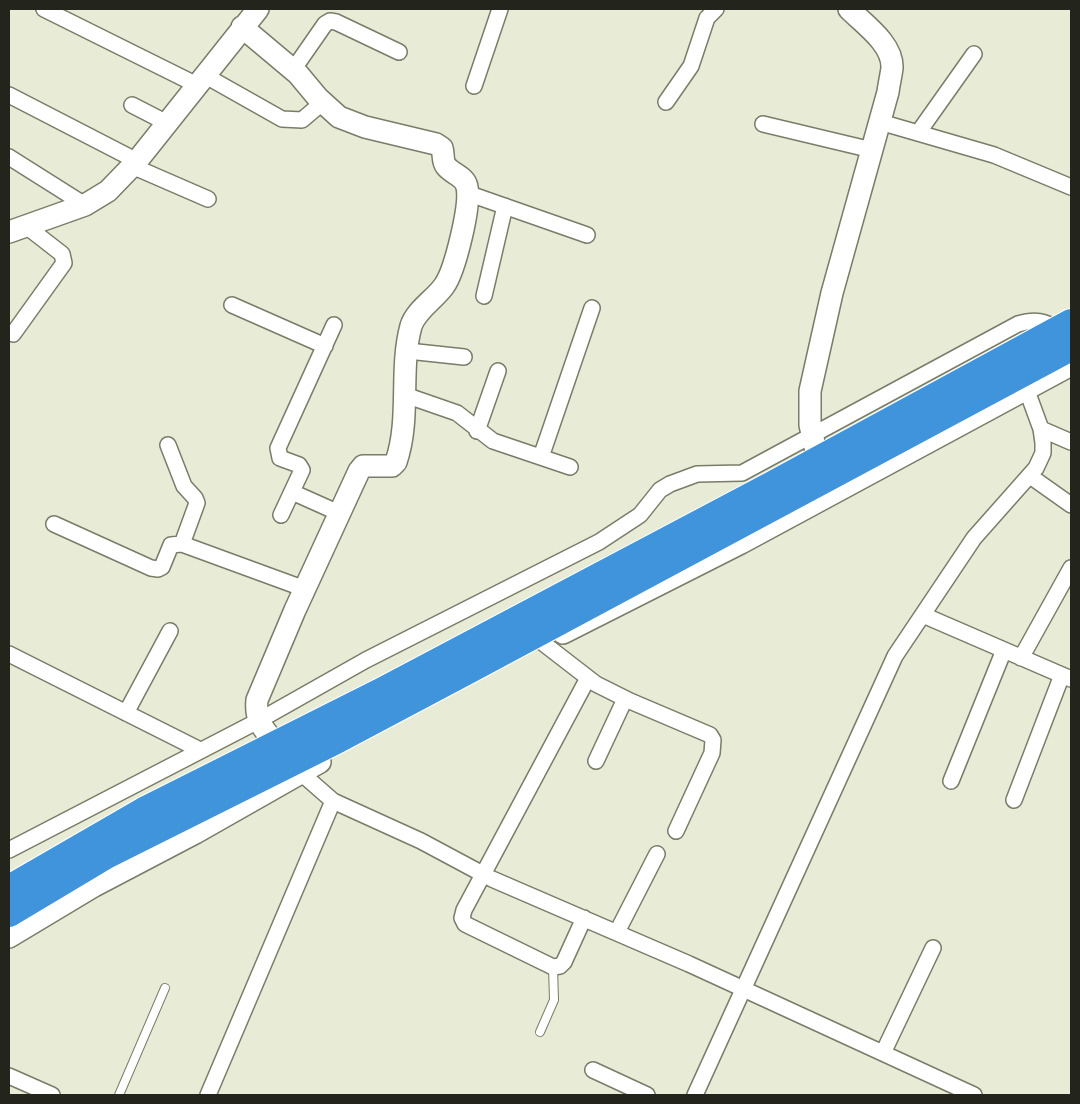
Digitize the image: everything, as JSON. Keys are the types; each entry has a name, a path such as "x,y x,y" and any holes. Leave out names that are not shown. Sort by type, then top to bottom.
{"highway":[{"path":"9,888 144,811 290,760 815,448 1067,333"},
{"path":"9,913 106,855 470,669 1067,333"}],"street":[{"path":"44,9 282,118 302,120 322,103"},
{"path":"17,229 85,205 108,191 135,163 258,9"},
{"path":"474,86 500,9"},
{"path":"666,102 692,66 698,51 704,25 707,18 716,9"},
{"path":"9,850 258,720 366,660 612,534 640,515 660,490 670,484 697,474 742,473 815,448 810,400 814,374 832,293 880,122 892,67 889,53 849,9"},
{"path":"293,70 325,24 330,21 336,22 399,52"},
{"path":"242,27 293,70 322,103 339,116 358,124 436,144 442,148 443,162 463,179 467,186 452,270 440,290 417,315 411,325 400,446 396,462 392,466 363,466 339,513 260,694 256,715 258,720 290,760 333,801 421,841 484,875 689,964 974,1095"},
{"path":"918,133 974,54"},
{"path":"9,95 135,163 208,199"},
{"path":"132,105 167,123"},
{"path":"880,122 994,155 1071,187"},
{"path":"763,124 872,150"},
{"path":"9,157 85,205"},
{"path":"467,193 587,235"},
{"path":"484,296 505,206"},
{"path":"12,334 60,270 64,258 62,254 17,229"},
{"path":"232,305 325,346"},
{"path":"541,457 592,308"},
{"path":"281,515 302,470 299,465 280,458 278,448 334,325"},
{"path":"408,351 464,358"},
{"path":"9,937 94,886 195,833 290,760 543,643 733,548 1071,365"},
{"path":"477,431 498,371"},
{"path":"695,1095 865,717 895,656 974,538 1030,476 1043,453 1041,429 1026,388"},
{"path":"405,396 457,413 477,431 493,441 570,467"},
{"path":"1041,429 1071,442"},
{"path":"168,445 181,480 195,498 196,503 182,544"},
{"path":"1030,476 1071,505"},
{"path":"292,492 339,513"},
{"path":"54,524 151,568 158,569 162,566 171,545 182,544 305,589"},
{"path":"1021,658 1071,568"},
{"path":"923,615 1066,677 1014,800"},
{"path":"126,713 170,630"},
{"path":"543,643 588,678 625,699 703,732 713,740 712,753 676,831"},
{"path":"951,781 1004,650"},
{"path":"9,654 200,750"},
{"path":"584,918 564,962 560,966 553,967 465,924 462,918 464,910 588,678"},
{"path":"596,761 625,699"},
{"path":"208,1095 333,801"},
{"path":"617,932 657,854"},
{"path":"883,1052 933,948"},
{"path":"593,1070 647,1095"},
{"path":"9,1076 52,1095"}],"lane":[{"path":"540,1032 554,1000 553,967"},
{"path":"119,1095 165,988"}]}
